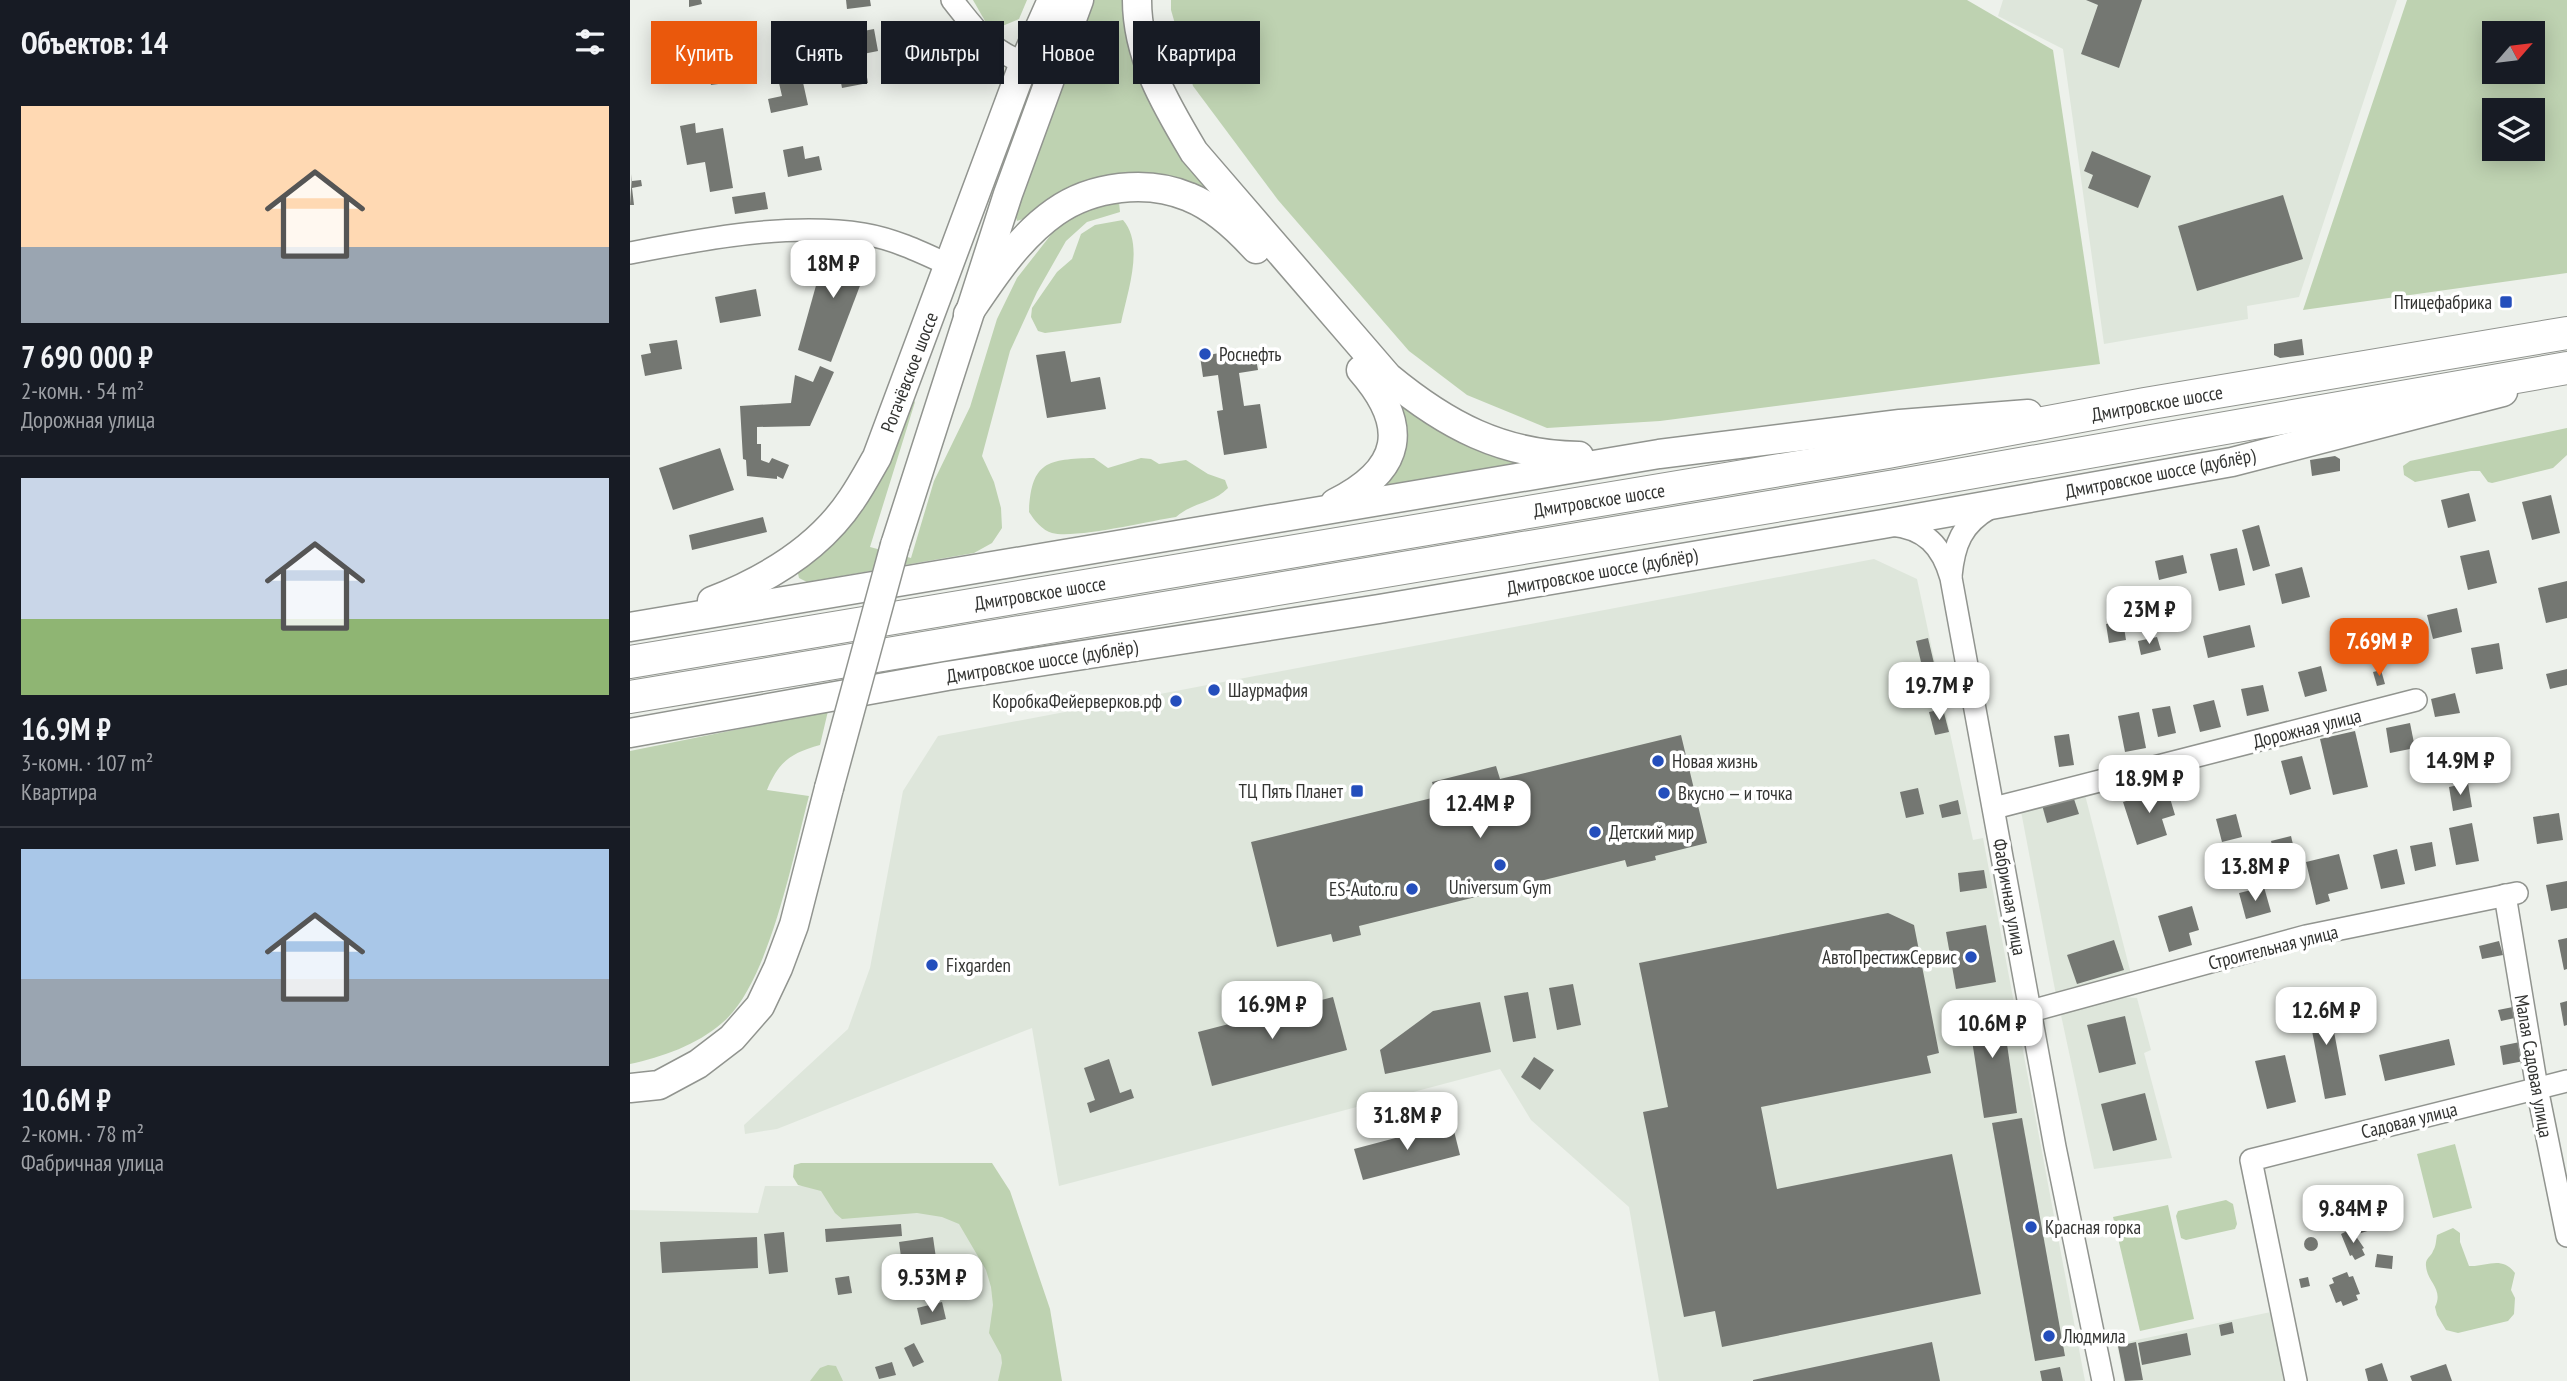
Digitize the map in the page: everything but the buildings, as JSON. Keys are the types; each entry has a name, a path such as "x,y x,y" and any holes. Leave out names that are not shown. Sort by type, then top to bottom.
{"highway":[{"name":"Дмитровское шоссе","path":"630,662 1888,452 2145,404 2567,333"},
{"name":"Дмитровское шоссе","path":"630,697 1909,483 2567,368"}],"main road":[{"name":"Рогачёвское шоссе","path":"1043,21 1052,0"},
{"path":"630,1088 659,1085 698,1064 732,1038 760,1006 778,968 794,925 895,545 1008,194 1079,0"},
{"path":"1137,0 1142,42 1153,77 1194,152 1388,377 1459,428 1488,441 1544,455 1659,454"},
{"name":"Рогачёвское шоссе","path":"632,626 698,607 744,589 786,565 819,538 851,501 877,457 1018,79"},
{"path":"968,314 1002,262 1055,212 1084,196 1108,190 1151,186 1189,197 1215,212 1246,239 1378,389 1392,419 1393,439 1384,464 1372,478 1337,502 1303,514"},
{"name":"Дмитровское шоссе (дублёр)","path":"630,733 947,676 1379,609 2232,462 2567,375"},
{"path":"632,626 1659,454 1900,424 2145,404"}],"street":[{"path":"952,0 984,41 1018,61"},
{"path":"630,253 692,241 799,230 863,234 913,248 949,265"},
{"name":"Фабричная улица","path":"1951,578 1953,556 1962,533 1977,516 1998,504"},
{"name":"Фабричная улица","path":"1883,524 1904,526 1935,544 1945,558 1951,578 2103,1381"},
{"name":"Дорожная улица","path":"1994,808 2416,700"},
{"name":"Строительная улица","path":"2031,1011 2306,936 2511,894"},
{"name":"Малая Садовая улица","path":"2511,894 2537,1088 2567,1236"},
{"name":"Садовая улица","path":"2296,1381 2251,1160 2567,1081"}],"shaded area":[{"path":"2003,0 2397,0 2299,297 2247,306 2248,319 2104,344 2063,49 1998,16"},
{"path":"1874,559 1917,579 1973,840 1983,838 2085,1381 1659,1381 1629,1207 1531,1120 1500,1069 1059,1186 1032,1028 777,1129 745,1134 744,1125 848,1029 870,968 903,791 938,736"},
{"path":"2084,791 2131,974 2056,995 2020,806"},
{"path":"2106,996 2137,998 2151,1050 2144,1053 2172,1158 2094,1169 2061,1015 2065,1006"},
{"path":"765,1186 948,1186 971,1199 1026,1381 630,1381 630,1210 758,1213"},
{"path":"2271,1312 2285,1381 2124,1381 2117,1344"}],"green space":[{"path":"973,0 1027,0 1019,19 1004,25 1004,21 985,21"},
{"path":"1094,0 1127,0 1136,21 1133,21 1133,84 1163,84 1210,192 1052,198 1017,221 1015,214 1063,84 1119,84 1119,21 1086,21"},
{"path":"1171,0 1967,0 2053,50 2100,364 1660,421 1547,428 1467,395 1409,351 1278,200 1193,86 1260,84 1260,21 1174,21"},
{"path":"2407,0 2567,0 2567,273 2303,310"},
{"path":"1119,202 1120,212 1087,222 1066,241 1037,292 1010,351 982,456 994,482 1001,508 1002,528 992,543 974,553 807,582 799,578 797,569 911,398 915,402 870,547 911,558 934,481 970,407 997,319 1017,278 1057,227 1076,213 1102,204"},
{"path":"1123,220 1133,242 1134,256 1121,323 1045,333 1038,331 1031,317 1032,308 1057,272 1072,259 1081,234 1095,225"},
{"path":"1405,405 1515,458 1513,465 1389,486 1387,481 1401,409"},
{"path":"2567,428 2567,455 2553,468 2492,483 2488,482 2480,471 2415,482 2404,475 2403,466 2410,461"},
{"path":"1094,458 1108,468 1141,458 1151,459 1159,464 1186,460 1208,474 1225,480 1228,488 1176,517 1077,534 1052,533 1045,530 1029,512 1030,495 1038,473 1053,462"},
{"path":"828,711 820,745 801,751 781,765 767,790 809,796 787,884 766,950 739,1005 722,1023 702,1038 679,1049 630,1064 630,751"},
{"path":"2455,1144 2472,1208 2433,1218 2417,1154"},
{"path":"992,1163 1010,1191 1050,1309 1062,1381 998,1381 1001,1355 989,1333 993,1305 991,1287 986,1270 959,1224 942,1217 917,1213 842,1219 821,1191 798,1185 793,1177 794,1165"},
{"path":"2226,1200 2233,1204 2237,1224 2235,1229 2186,1240 2181,1238 2176,1216 2178,1211"},
{"path":"2168,1205 2194,1319 2140,1331 2113,1217"},
{"path":"2453,1228 2460,1233 2460,1242 2469,1266 2499,1263 2515,1273 2511,1290 2515,1298 2514,1314 2508,1321 2458,1333 2446,1330 2437,1315 2435,1307 2438,1295 2427,1272 2426,1263 2435,1248 2437,1235"},
{"path":"836,1366 843,1381 810,1381 820,1368"}],"place":[{"name":"Птицефабрика","path":"2506,302"},
{"name":"Роснефть","path":"1205,354"},
{"name":"Шаурмафия","path":"1214,690"},
{"name":"КоробкаФейерверков.рф","path":"1176,701"},
{"name":"Новая жизнь","path":"1658,761"},
{"name":"ТЦ Пять Планет","path":"1357,791"},
{"name":"Вкусно — и точка","path":"1664,793"},
{"name":"Детский мир","path":"1595,832"},
{"name":"Universum Gym","path":"1500,865"},
{"name":"ES-Auto.ru","path":"1412,889"},
{"name":"АвтоПрестижСервис","path":"1971,957"},
{"name":"Fixgarden","path":"932,965"},
{"name":"Красная горка","path":"2031,1227"},
{"name":"Людмила","path":"2049,1336"}]}
